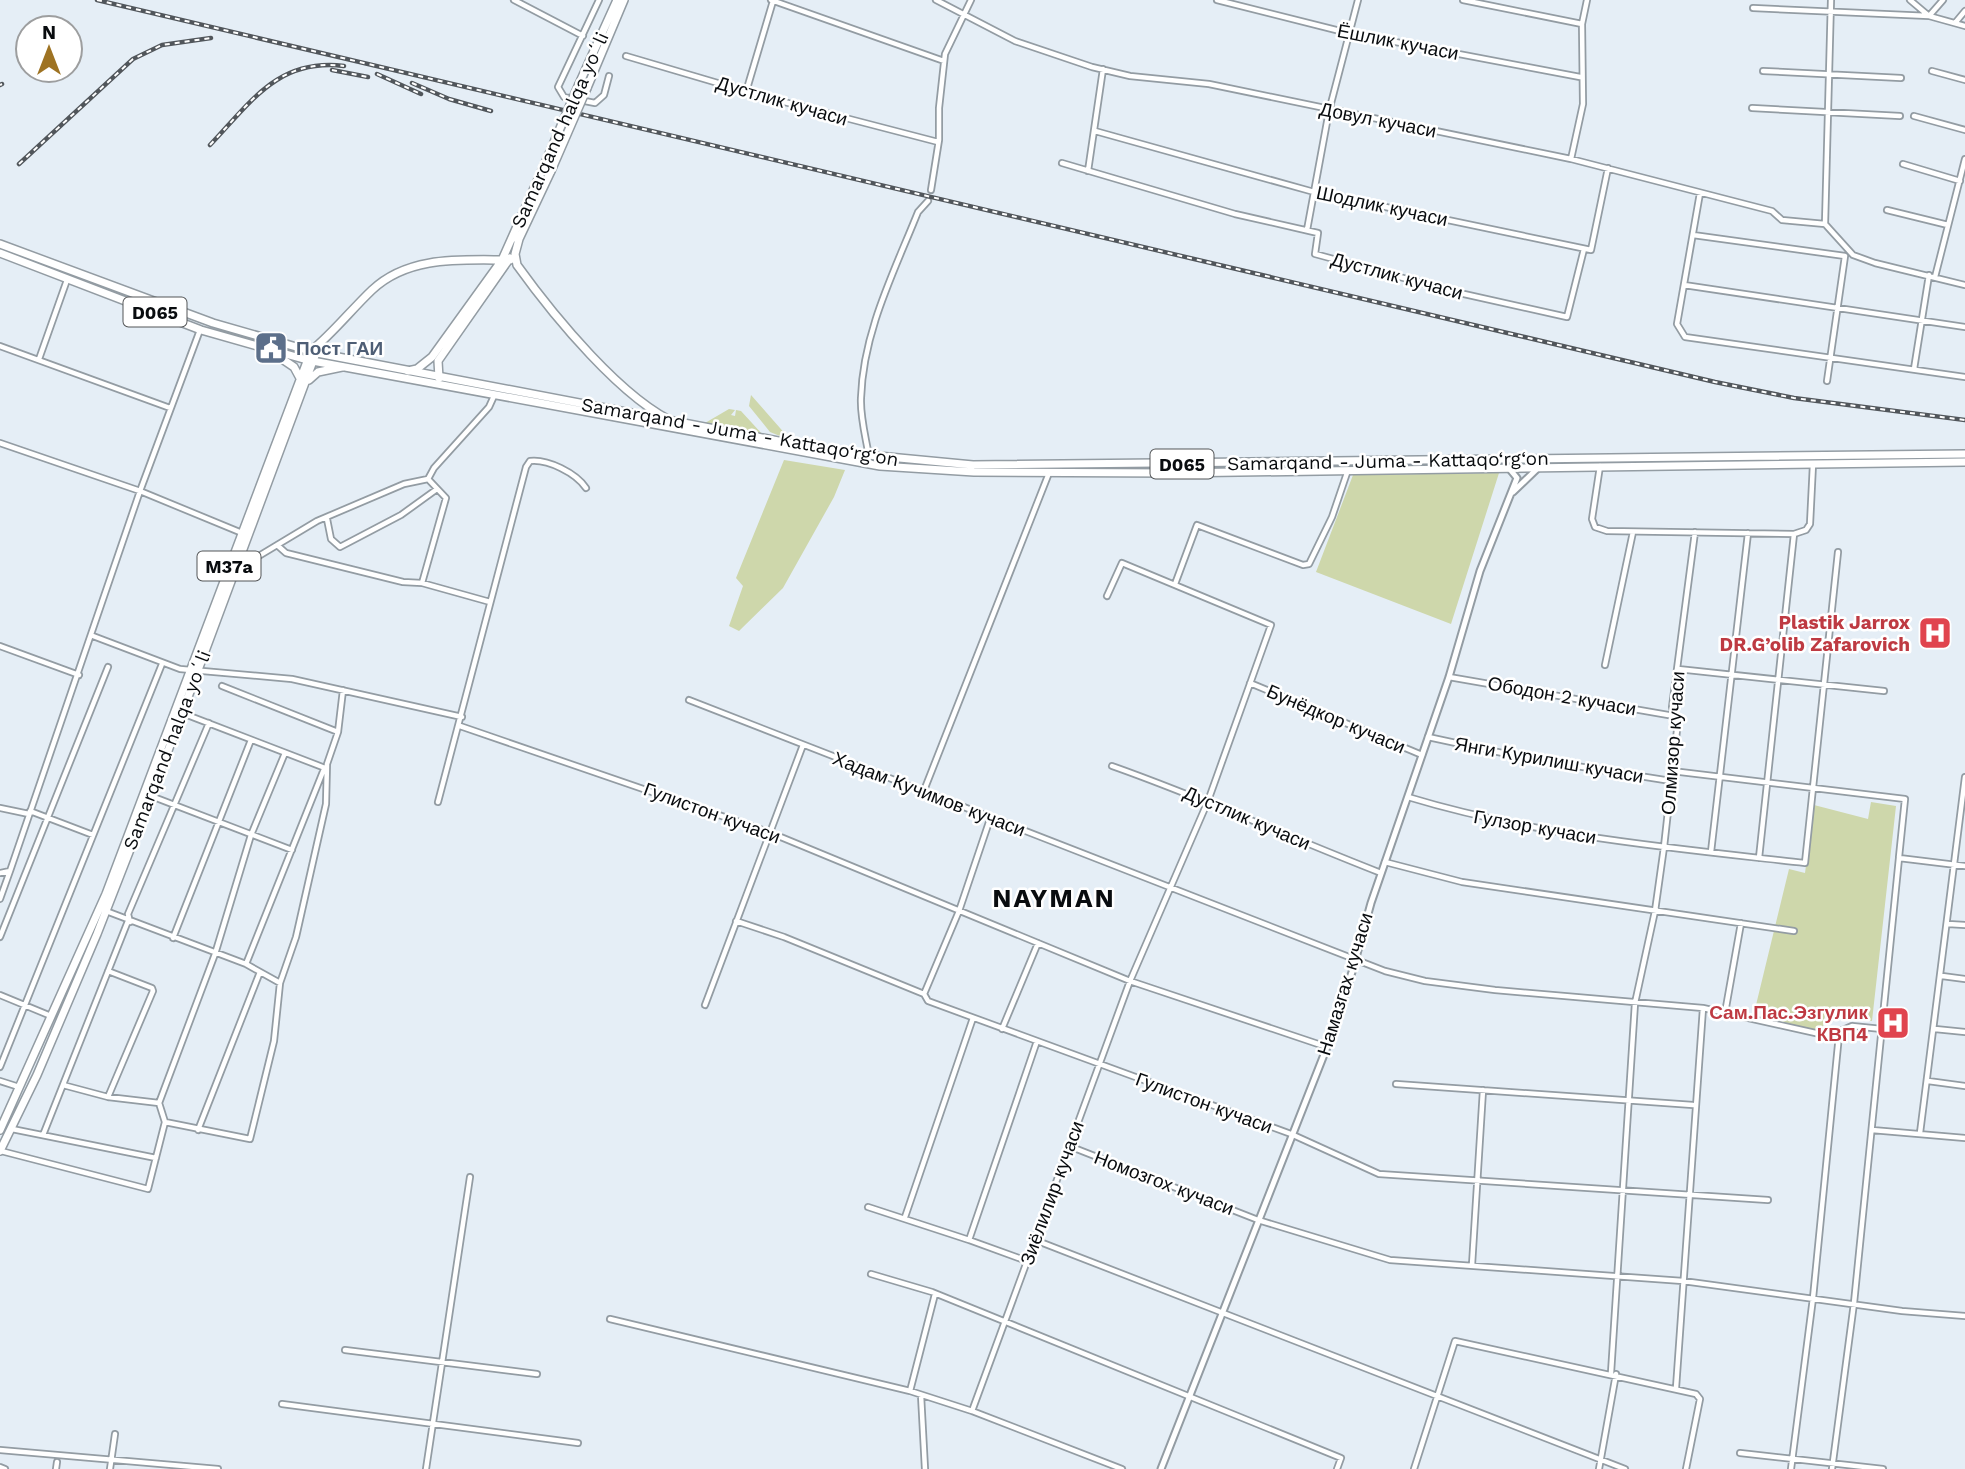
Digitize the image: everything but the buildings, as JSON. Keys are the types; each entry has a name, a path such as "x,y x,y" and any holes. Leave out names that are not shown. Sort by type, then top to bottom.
{"main road":[{"name":"Samarqand halqa yoʻli","path":"583,87 617,0"},
{"name":"Samarqand halqa yoʻli","path":"439,377 438,361 519,239 583,87 624,0"},
{"name":"Samarqand halqa yoʻli","path":"408,371 417,369 432,357 506,260 507,249 547,170"},
{"path":"519,239 515,254 517,265 569,329 645,406 678,424"},
{"name":"Samarqand - Juma - Kattaqo‘rg‘on","path":"0,244 213,323 314,352 678,424 869,457 973,465 1125,467 1795,460 1813,463 1965,462"},
{"path":"485,260 499,257 507,249"},
{"name":"Samarqand - Juma - Kattaqo‘rg‘on","path":"0,253 201,330 310,361 880,466 1049,473 1125,467"},
{"path":"314,352 372,289 396,272 424,263 506,260"},
{"path":"269,350 295,367 303,382 318,372 342,367"},
{"name":"Samarqand halqa yoʻli","path":"0,1130 22,1094 106,911 182,713 194,671 314,352"},
{"name":"Samarqand - Juma - Kattaqo‘rg‘on","path":"1305,466 1348,469 1600,465 1965,454"},
{"name":"Samarqand halqa yoʻli","path":"0,1151 11,1129 53,1016 106,894 234,571 244,535"}],"street":[{"path":"514,0 583,36"},
{"path":"599,0 558,87 561,94 586,103 595,103 604,95 609,76"},
{"path":"746,92 772,0 944,61"},
{"name":"Довул кучаси","path":"936,0 1015,41 1130,76 1209,84 1571,159 1772,211 1782,220 1825,224"},
{"path":"930,190 938,142 944,61 971,0"},
{"name":"Ёшлик кучаси","path":"1217,0 1348,33 1580,77"},
{"path":"1062,163 1235,214 1307,230 1329,111 1357,0"},
{"path":"1463,0 1582,24"},
{"path":"1571,159 1583,104 1580,77 1582,24 1587,0"},
{"path":"1831,0 1825,224 1853,255"},
{"path":"1910,0 1930,16"},
{"path":"1930,16 1943,0"},
{"path":"1753,8 1830,14 1930,16 1965,26"},
{"path":"1955,23 1965,11"},
{"name":"Дустлик кучаси","path":"626,55 746,92 938,142"},
{"path":"1088,170 1103,69"},
{"path":"1763,71 1901,78"},
{"path":"1932,71 1965,80"},
{"path":"1752,108 1900,116"},
{"path":"1914,116 1965,130"},
{"name":"Шодлик кучаси","path":"1095,131 1314,192 1584,249"},
{"path":"1914,369 1932,276 1965,159"},
{"path":"1903,164 1960,180"},
{"path":"1584,249 1591,250 1608,168"},
{"path":"1700,193 1678,324 1685,337 1965,377"},
{"path":"869,457 860,399 867,350 913,225 928,201"},
{"path":"1887,210 1948,225"},
{"name":"Дустлик кучаси","path":"1307,230 1318,233 1315,254 1455,292 1567,317 1584,249"},
{"path":"1693,235 1853,255 1965,285"},
{"path":"1827,381 1845,256"},
{"path":"38,359 68,279"},
{"path":"1684,285 1965,327"},
{"path":"0,899 93,636 140,491 201,330"},
{"path":"0,346 170,408"},
{"path":"234,571 317,521 404,484 428,479 434,468 489,407 494,396"},
{"path":"0,443 140,491 244,535"},
{"path":"438,802 530,461 566,471 586,488"},
{"path":"1600,465 1592,520 1595,527 1607,531 1633,532 1794,534 1806,530 1812,515 1813,463"},
{"path":"1507,466 1517,478 1511,494"},
{"path":"1511,494 1542,466"},
{"path":"1107,596 1122,563 1175,584 1197,524 1303,565 1309,564 1332,517 1348,469"},
{"path":"923,793 1049,473"},
{"path":"422,583 446,498 428,479"},
{"path":"327,519 331,539 341,547 401,514 437,489"},
{"name":"Намазгах кучаси","path":"1161,1469 1327,1047 1384,862 1449,677 1480,571 1511,494"},
{"path":"1605,665 1633,532"},
{"name":"Олмизор кучаси","path":"1600,1469 1614,1374 1635,1003 1655,911 1664,847 1677,730 1672,707 1695,532"},
{"path":"1711,852 1729,674 1748,533"},
{"path":"1759,858 1794,534"},
{"path":"277,545 286,553 403,582 422,583 490,602"},
{"path":"1814,788 1838,552"},
{"name":"Зиёлилир кучаси","path":"972,1411 1130,981 1208,801 1271,625 1175,584"},
{"path":"93,636 162,664 194,671 292,679 462,717"},
{"path":"0,646 79,675"},
{"path":"0,1067 162,664"},
{"path":"0,937 108,667"},
{"path":"1678,669 1884,691"},
{"name":"Ободон 2 кучаси","path":"1449,677 1674,716"},
{"name":"Бунёдкор кучаси","path":"1250,683 1422,755"},
{"path":"222,686 338,732"},
{"path":"246,964 338,732 343,690"},
{"name":"Хадам Кучимов кучаси","path":"689,700 1355,960 1425,981 1703,1008 1817,1034 1839,1035 1852,1026 1882,1029"},
{"path":"182,713 325,767"},
{"path":"43,1135 129,921 128,914 209,723"},
{"name":"Гулистон кучаси","path":"460,726 771,833 1130,981 1327,1047"},
{"name":"Янги Курилиш кучаси","path":"1428,737 1526,758 1671,781"},
{"path":"173,938 251,740"},
{"path":"705,1005 803,745"},
{"path":"0,1151 148,1189 164,1122 159,1103 215,954 251,835 285,753"},
{"name":"Дустлик кучаси","path":"1112,766 1208,801 1381,873"},
{"path":"164,1122 250,1139 274,1041 280,983 296,937 326,804 325,767"},
{"path":"1672,771 1905,799 1854,1303 1833,1467"},
{"path":"1920,1133 1942,976 1965,777"},
{"name":"Гулзор кучаси","path":"1408,797 1473,816 1664,847 1805,863 1814,788"},
{"path":"151,796 292,850"},
{"path":"0,808 29,812 93,835"},
{"path":"924,994 959,911 990,819"},
{"path":"1899,858 1965,866"},
{"path":"1384,862 1462,881 1794,931"},
{"path":"0,873 10,871"},
{"path":"106,911 246,964 280,983"},
{"name":"Гулистон кучаси","path":"736,921 784,937 924,994 928,1001 1291,1134 1379,1174 1476,1183 1768,1200"},
{"path":"1725,1013 1741,923"},
{"path":"1948,924 1965,926"},
{"path":"1002,1029 1038,943"},
{"path":"108,971 153,989 108,1097"},
{"path":"198,1130 260,972"},
{"path":"1942,976 1965,979"},
{"path":"0,995 53,1016"},
{"path":"1676,1388 1693,1105 1703,1008"},
{"path":"905,1217 973,1018"},
{"path":"1935,1029 1965,1032"},
{"path":"1791,1469 1813,1298 1839,1035"},
{"path":"969,1240 1037,1041"},
{"path":"0,1081 22,1094"},
{"path":"1928,1081 1965,1086"},
{"path":"1395,1084 1693,1105"},
{"path":"63,1085 108,1097 159,1103"},
{"path":"1472,1265 1483,1090"},
{"path":"11,1129 156,1158"},
{"path":"1872,1130 1965,1138"},
{"name":"Номозгох кучаси","path":"1069,1146 1258,1220 1390,1260 1683,1281 1965,1316"},
{"path":"426,1469 470,1177"},
{"path":"867,1207 905,1217 1027,1261"},
{"path":"1035,1240 1435,1398 1625,1469"},
{"path":"871,1274 935,1294 1341,1458 1337,1469"},
{"path":"910,1391 935,1294"},
{"path":"610,1319 910,1391 972,1411 1122,1469"},
{"path":"1414,1469 1455,1341 1614,1374 1699,1396 1686,1469"},
{"path":"345,1350 537,1374"},
{"path":"921,1395 925,1469"},
{"path":"282,1404 578,1443"},
{"path":"110,1469 115,1434"},
{"path":"0,1450 218,1469"},
{"path":"1740,1453 1833,1467 1882,1469"},
{"path":"57,1462 57,1469"},
{"path":"0,1467 5,1469"}],"green space":[{"path":"751,395 787,436 785,438 770,432 749,406"},
{"path":"729,409 735,410 731,415 735,416 736,410 741,411 763,435 705,423"},
{"path":"784,460 845,470 834,497 783,588 739,631 729,626 743,586 736,578"},
{"path":"1499,473 1451,624 1316,572 1353,475"},
{"path":"1871,802 1896,806 1872,1021 1825,1015 1822,1033 1769,1018 1768,1011 1756,1005 1789,869 1805,873 1814,805 1868,819"}],"railway":[{"path":"97,0 1715,382 1794,398 1965,420"},
{"path":"19,164 133,59 162,45 211,38"},
{"path":"210,145 253,99 283,76 321,65 344,66"},
{"path":"332,70 368,77"},
{"path":"377,74 421,94"},
{"path":"412,83 449,99 491,111"}],"place":[{"name":"Пост ГАИ","path":"271,348"},
{"name":"Plastik Jarrox DR.G’olib Zafarovich","path":"1935,633"},
{"name":"Сам.Пас.Эзгулик КВП4","path":"1893,1023"}],"district":[{"name":"NAYMAN","path":"1054,898"}]}
